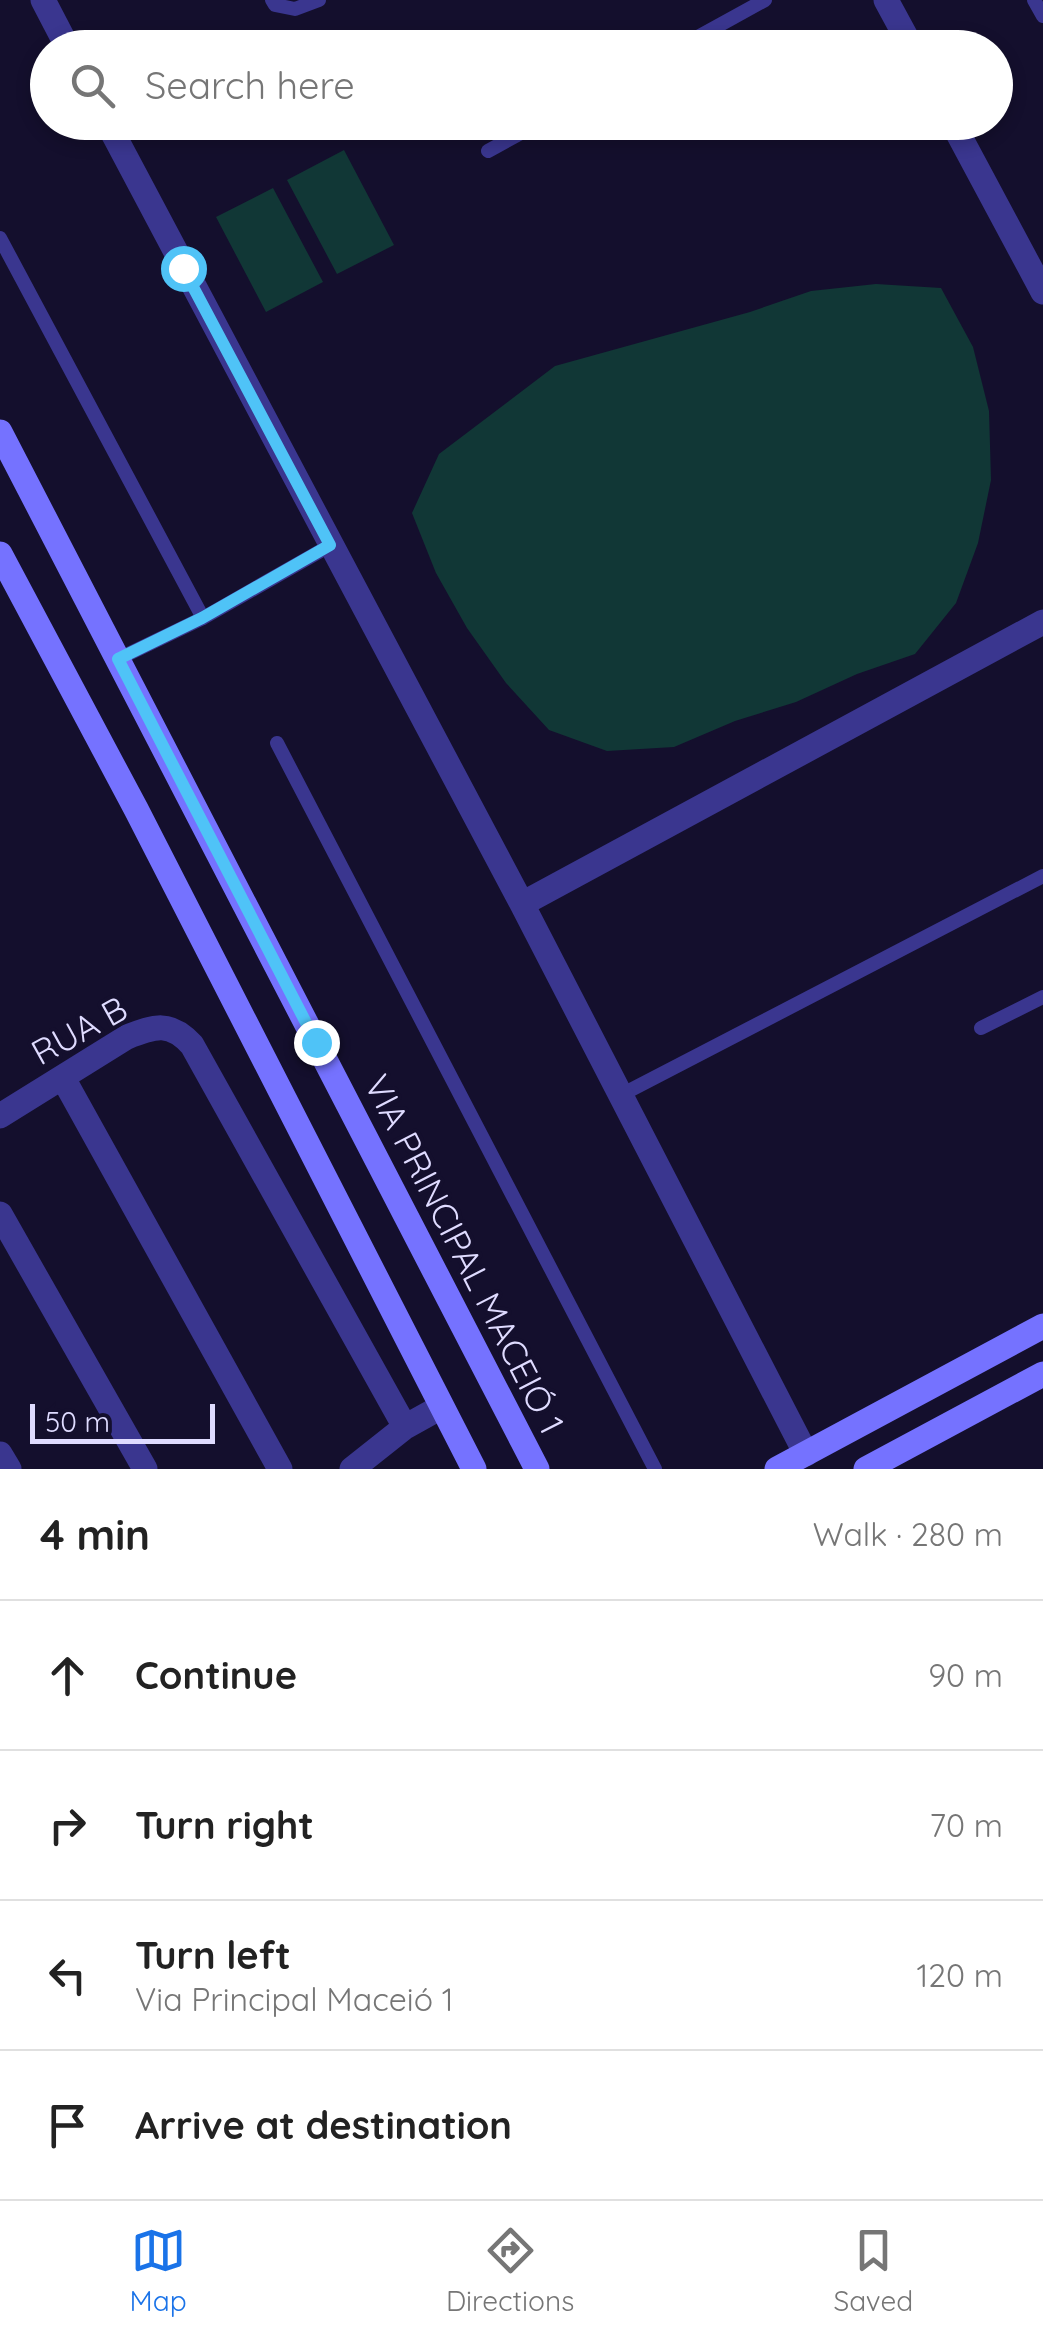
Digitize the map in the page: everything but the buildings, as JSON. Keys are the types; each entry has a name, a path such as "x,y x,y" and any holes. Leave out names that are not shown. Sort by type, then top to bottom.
{"street":[{"path":"44,0 59,30"},
{"path":"886,0 902,30"},
{"path":"116,140 522,904 806,1454"},
{"path":"962,140 1043,292"},
{"name":"VIA PRINCIPAL MACEIÓ 1","path":"0,432 537,1469"},
{"path":"0,554 136,810 474,1469"},
{"path":"522,904 1043,622"},
{"name":"RUA B","path":"0,1116 127,1037 166,1027 181,1033 192,1045 405,1427"},
{"path":"63,1078 280,1469"},
{"path":"0,1214 145,1469"},
{"path":"777,1469 1043,1326"},
{"path":"866,1469 1043,1374"},
{"path":"352,1469 405,1427 441,1407"},
{"path":"0,1454 9,1469"}],"lane":[{"path":"272,0 296,9 319,0"},
{"path":"711,30 765,0"},
{"path":"1034,0 1043,16"},
{"path":"488,151 508,140"},
{"path":"0,238 202,618"},
{"path":"118,659 202,618 330,545"},
{"path":"277,743 655,1469"},
{"path":"621,1095 1043,876"},
{"path":"981,1028 1043,996"}],"green space":[{"path":"344,150 394,245 337,274 287,180"},
{"path":"273,188 323,282 266,312 216,217"},
{"path":"876,284 941,288 973,347 989,411 991,480 978,543 956,603 915,654 674,747 607,751 549,730 506,683 467,628 436,573 412,513 439,454 555,366 750,312 811,291"}],"route":[{"path":"183,268 330,545 202,618 118,659 316,1042"}]}
